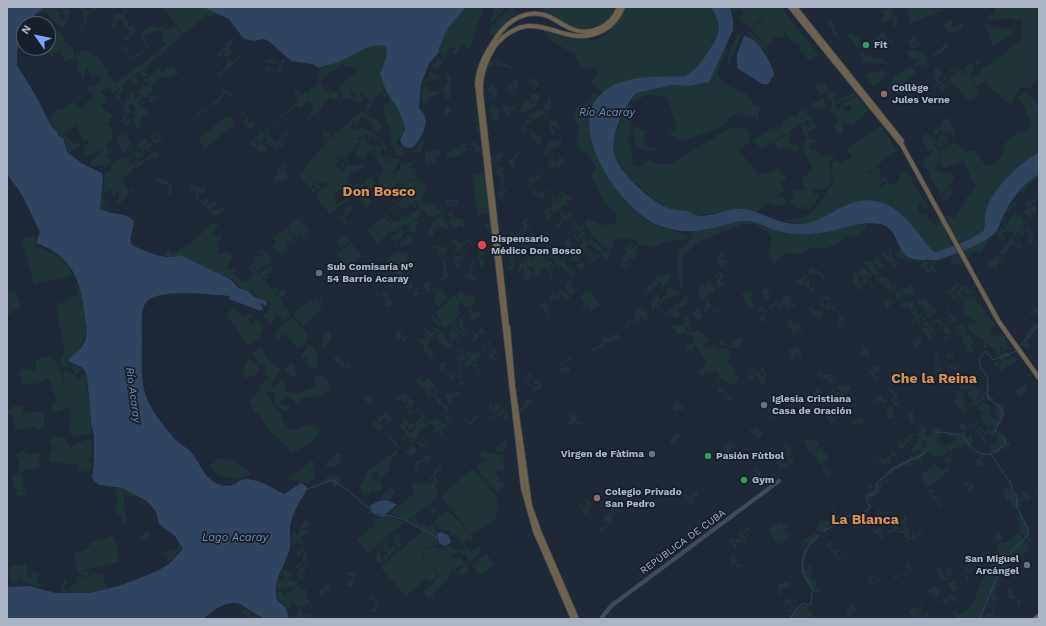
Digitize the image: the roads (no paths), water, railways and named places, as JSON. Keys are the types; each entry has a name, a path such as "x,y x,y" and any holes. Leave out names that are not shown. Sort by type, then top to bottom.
{"highway":[{"path":"573,619 567,601 526,507 522,488 516,416 480,101 481,83 484,66 497,40 510,22 519,17 532,14 549,16 572,30 589,32 608,23 619,7"},
{"path":"497,40 518,21 531,18 546,20 578,35 597,34 613,24 623,7"},
{"path":"790,7 899,141 943,217"},
{"path":"795,7 898,134 915,162 1000,324 1039,374"},
{"path":"1018,347 1039,378"},
{"path":"567,601 577,619"}],"main road":[{"name":"REPÚBLICA DE CUBA","path":"601,619 611,606 779,481"}],"water":[{"name":"Lago Acaray","path":"7,7 44,7 34,16 16,16 17,65 37,98 52,128 58,132 58,136 63,137 67,152 81,163 102,173 100,209 127,216 134,221 131,244 150,253 162,256 172,257 180,255 230,279 240,289 248,291 254,297 267,301 266,306 259,303 263,307 261,311 229,299 230,296 175,293 154,297 147,301 142,313 142,369 145,392 155,413 174,438 193,454 206,475 212,480 218,484 228,486 245,479 250,479 265,484 284,494 301,483 307,487 290,526 290,547 276,585 277,600 286,608 289,619 267,619 240,604 231,603 220,607 204,619 7,619 7,587 29,586 56,593 90,593 122,585 157,571 169,564 183,549 175,536 159,524 156,512 148,502 123,488 99,485 92,477 94,462 94,436 91,422 87,375 83,368 68,361 81,347 85,341 87,333 80,288 71,269 65,261 48,248 36,243 40,232 22,195 7,174"},
{"path":"202,7 466,7 448,28 439,48 439,52 429,64 421,84 419,108 424,114 426,122 423,133 414,147 408,148 403,146 400,140 405,130 404,123 397,107 387,93 380,74 387,56 386,47 375,45 348,58 319,68 312,64 291,61 270,42 264,39 253,41 243,38 229,19"},
{"name":"Río Acaray","path":"711,7 730,7 733,20 733,30 709,82 690,86 672,85 636,93 627,105 619,121 614,138 614,153 617,161 628,177 644,193 668,208 686,211 700,216 711,215 733,209 744,209 776,220 796,224 817,220 854,202 864,200 876,201 893,208 901,214 933,251 936,252 981,233 983,231 987,207 996,192 1016,168 1039,153 1039,174 1024,185 1015,196 994,234 976,245 936,260 914,259 907,256 902,251 892,232 887,227 873,223 865,223 814,234 793,234 745,221 705,230 691,231 669,229 660,226 645,218 630,205 615,188 603,168 594,148 589,128 591,109 601,94 619,83 640,78 684,76 695,69 711,48 718,33 718,22"},
{"path":"744,36 749,37 764,51 774,75 768,84 762,84 737,68 737,54"},
{"path":"387,500 397,505 384,515 374,513 369,506 379,501"},
{"path":"441,532 448,535 451,542 445,546 439,543 437,534"}],"waterway":[{"path":"1036,107 1039,112"},
{"path":"1018,348 1039,325"},
{"path":"823,531 836,525 848,516 861,514 868,510 870,506 867,502 867,497 875,492 877,483 892,469 924,454 932,439 938,433 942,432 963,436 972,448 982,454 994,453 1000,449 1006,443 1004,437 995,431 1001,420 1002,410 988,397 988,383 981,368 980,360 981,356 986,351 993,360 1017,351"},
{"path":"980,619 994,584 1007,558 1016,546 1023,541 1029,531 1017,507 1017,495 1013,492 1010,482 991,454"},
{"path":"307,489 332,480 345,488 379,516 388,515 407,521 438,538"},
{"path":"813,591 803,571 802,561 808,547 819,535"},
{"path":"790,619 798,607 803,603 808,606 811,604 812,593"}],"place":[{"name":"Fit","path":"866,45"},
{"name":"Collège Jules Verne","path":"884,94"},
{"name":"Dispensario Médico Don Bosco","path":"482,245"},
{"name":"Sub Comisaría N° 54 Barrio Acaray","path":"319,273"},
{"name":"Iglesia Cristiana Casa de Oración","path":"764,405"},
{"name":"Vìrgen de Fàtima","path":"652,454"},
{"name":"Pasión Fùtbol","path":"708,456"},
{"name":"Gym","path":"744,480"},
{"name":"Colegio Privado San Pedro","path":"597,498"},
{"name":"San Miguel Arcángel","path":"1027,565"}],"district":[{"name":"Don Bosco","path":"379,192"},
{"name":"Che la Reina","path":"934,379"},
{"name":"La Blanca","path":"865,520"}]}
